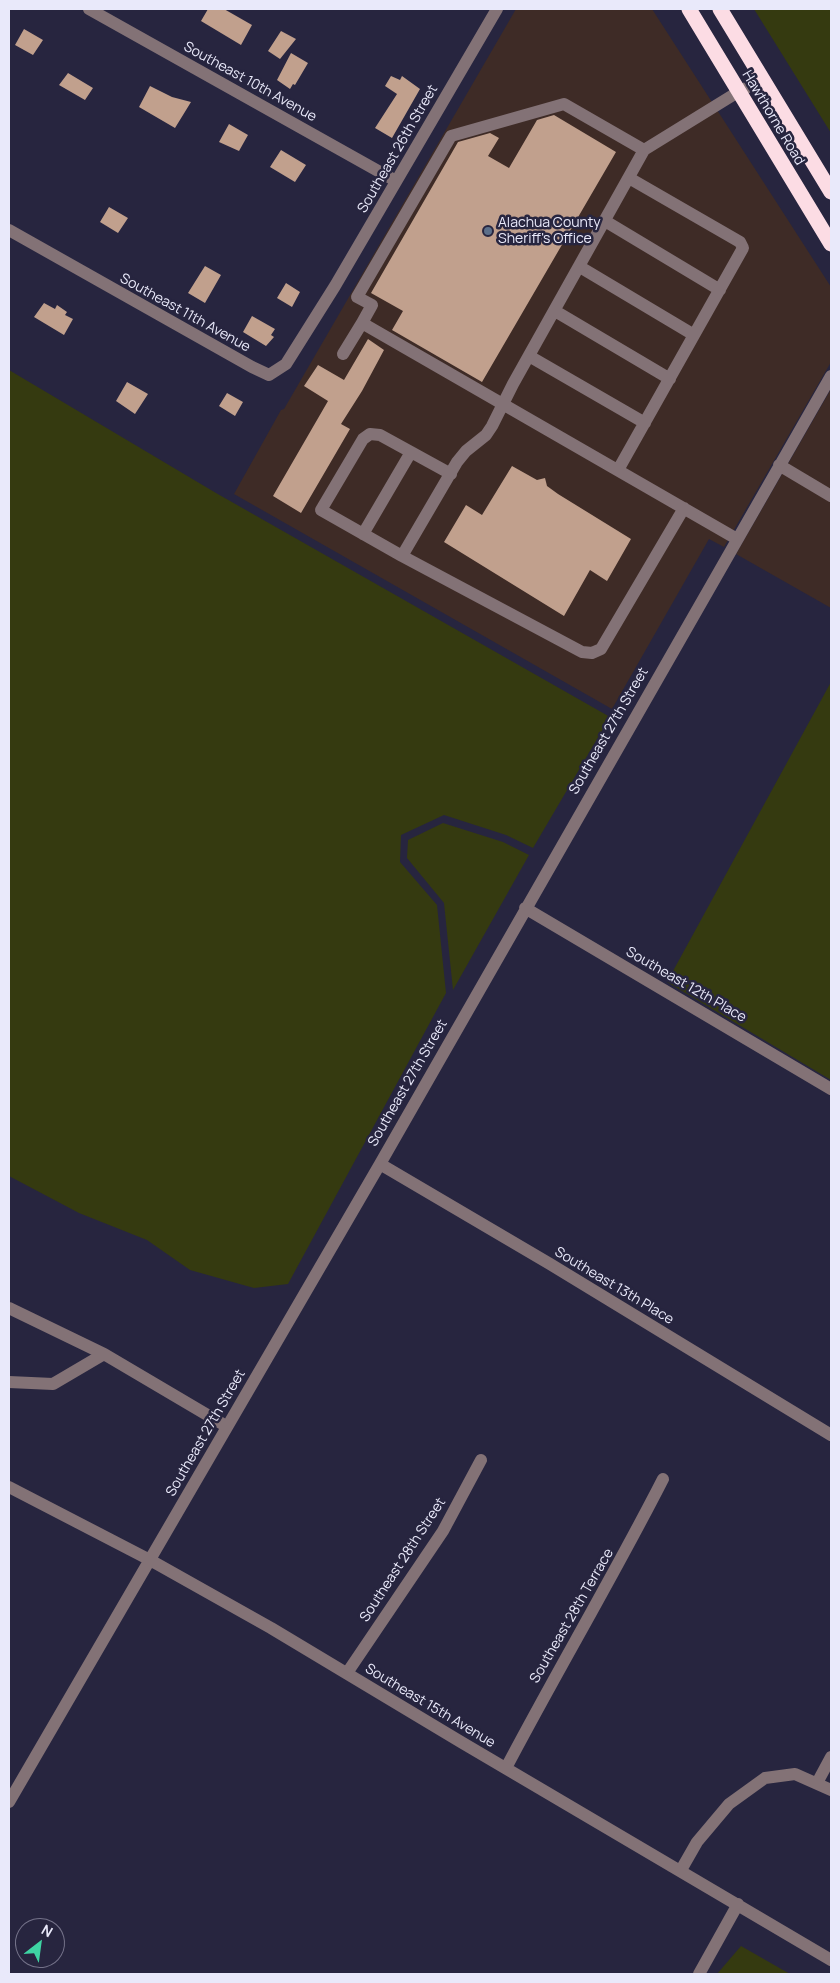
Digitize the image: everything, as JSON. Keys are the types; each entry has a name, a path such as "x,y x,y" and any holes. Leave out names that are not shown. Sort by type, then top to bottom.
{"highway":[{"name":"Hawthorne Road","path":"689,9 831,244"},
{"name":"Hawthorne Road","path":"720,9 831,192"}],"street":[{"name":"Southeast 10th Avenue","path":"89,9 396,181"},
{"name":"Southeast 26th Street","path":"324,304 497,9"},
{"path":"402,556 466,451 486,435 644,150 738,92 762,80"},
{"path":"343,354 372,306 357,297 451,136 564,104 644,150"},
{"path":"618,470 743,248 740,242 628,178"},
{"path":"606,221 720,290"},
{"name":"Southeast 11th Avenue","path":"9,230 154,313 269,375 286,364 324,304"},
{"path":"580,267 694,335"},
{"path":"555,311 670,379"},
{"path":"362,323 737,539"},
{"path":"529,356 644,423"},
{"name":"Southeast 27th Street","path":"9,1802 380,1164 831,376"},
{"path":"451,474 380,435 370,434 363,439 321,510 402,556 582,652 592,654 601,649 684,508"},
{"path":"363,534 411,452"},
{"path":"779,465 830,492"},
{"name":"Southeast 12th Place","path":"525,908 831,1089"},
{"name":"Southeast 13th Place","path":"380,1164 550,1264 831,1435"},
{"path":"9,1308 104,1354 226,1426"},
{"path":"9,1382 53,1384 104,1354"},
{"name":"Southeast 28th Street","path":"347,1673 443,1531 481,1460"},
{"name":"Southeast 28th Terrace","path":"506,1768 663,1479"},
{"name":"Southeast 15th Avenue","path":"9,1487 69,1520 150,1560 271,1628 831,1960"},
{"path":"817,1783 831,1757"},
{"path":"681,1870 697,1842 729,1804 765,1778 795,1774 831,1790"},
{"path":"699,1974 738,1904"}],"shaded area":[{"path":"516,9 652,9 831,287 831,362 724,547 709,539 612,709 234,494 281,410 284,409"},
{"path":"831,389 831,608 736,554"}],"green space":[{"path":"754,9 831,9 831,133"},
{"path":"9,370 216,493 610,717 533,848 506,835 444,815 401,835 400,862 437,905 446,993 288,1284 254,1288 190,1270 147,1240 79,1213 9,1176"},
{"path":"831,682 831,1080 667,982"},
{"path":"443,823 503,842 529,855 453,990 444,903 407,858 408,840"},
{"path":"741,1946 790,1974 717,1974"}],"building":[{"path":"208,9 224,9 252,25 241,45 201,21"},
{"path":"24,29 43,40 33,55 15,45"},
{"path":"281,31 296,39 280,59 268,51"},
{"path":"291,53 308,63 295,85 293,84 290,89 277,80"},
{"path":"68,73 93,88 85,100 59,85"},
{"path":"391,76 400,80 402,76 420,89 392,138 375,128 397,94 385,86"},
{"path":"150,86 172,97 191,102 175,128 139,107"},
{"name":"Alachua County Sheriff's Office","path":"554,115 616,152 482,382 392,330 403,311 371,293 458,142 490,133 499,138 488,156 509,168 537,120"},
{"path":"229,124 248,135 239,151 219,142"},
{"path":"281,150 306,165 295,182 270,167"},
{"path":"109,207 128,218 118,233 100,222"},
{"path":"205,266 221,275 205,303 188,293"},
{"path":"286,283 300,292 292,307 277,298"},
{"path":"44,303 55,309 57,305 67,312 65,315 73,319 64,335 34,317"},
{"path":"252,316 275,329 271,335 274,337 266,346 243,332"},
{"path":"368,339 384,350 362,391 341,424 350,429 301,513 273,496 328,401 304,386 318,365 344,380"},
{"path":"127,382 148,394 135,414 116,401"},
{"path":"227,393 243,402 235,416 219,406"},
{"path":"512,466 537,480 545,478 547,486 558,494 631,539 607,581 590,570 564,616 444,542 466,505 482,515"}],"place":[{"name":"Alachua County Sheriff's Office","path":"488,231"}]}
